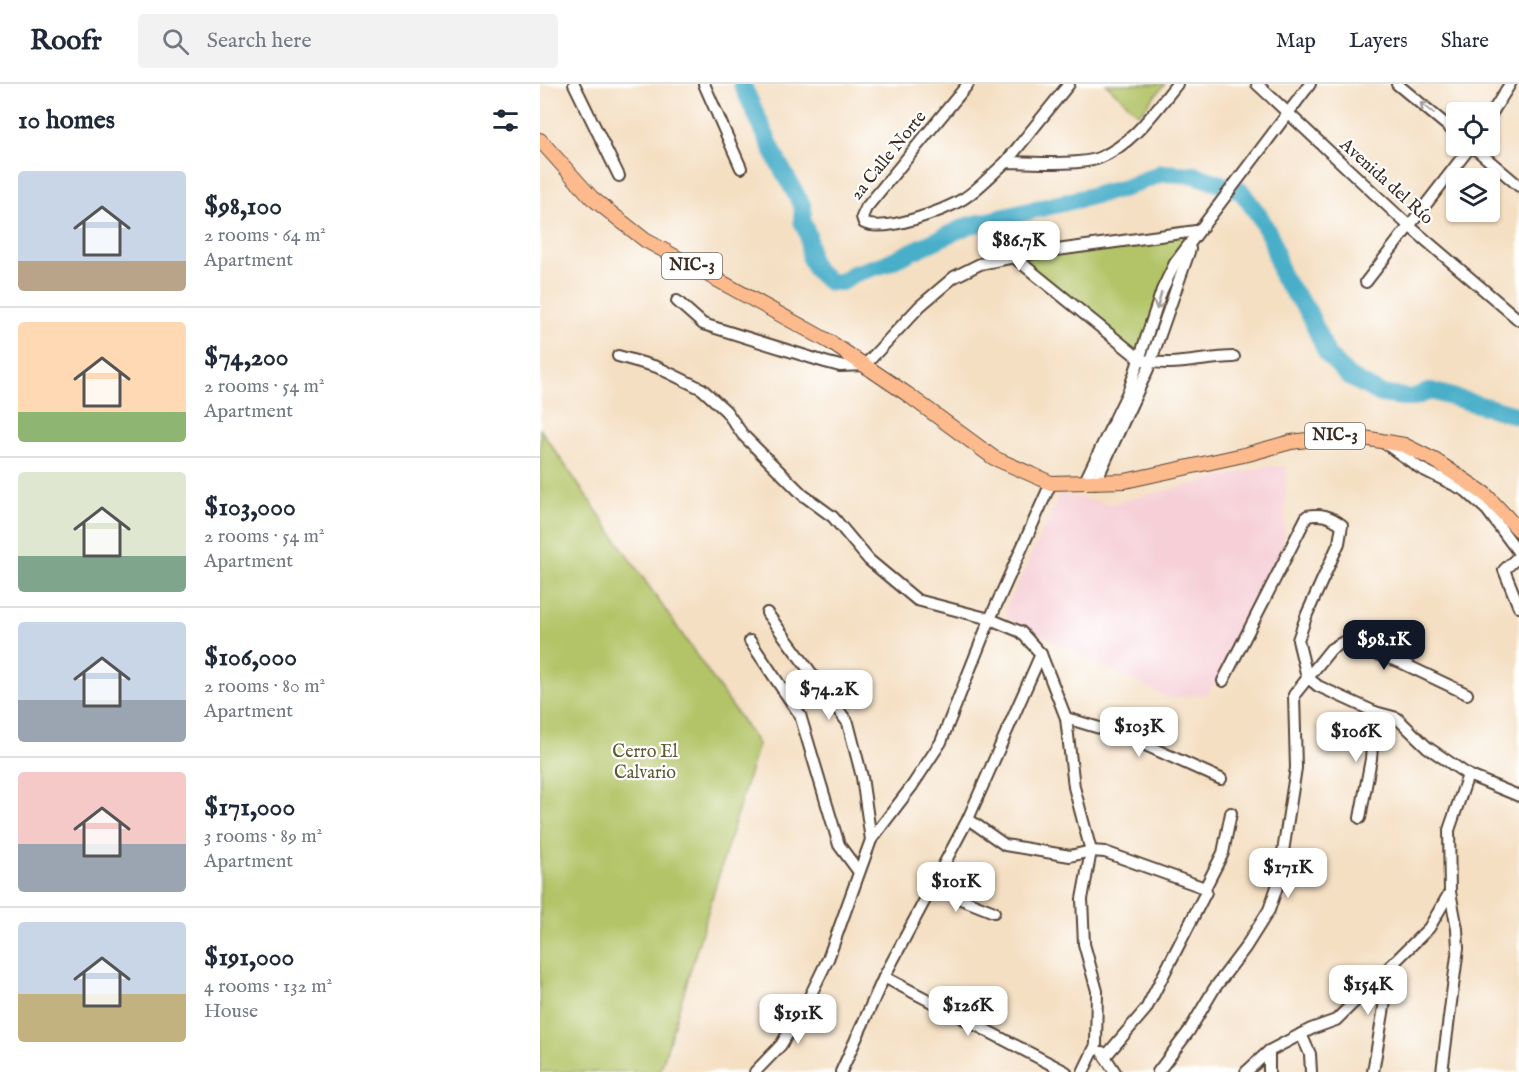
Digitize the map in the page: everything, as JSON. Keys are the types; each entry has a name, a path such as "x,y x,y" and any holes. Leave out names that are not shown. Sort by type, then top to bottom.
{"main road":[{"name":"NIC-3","path":"540,140 592,198 645,240 812,331 865,364 994,458 1051,483 1136,479 1248,454 1291,441 1347,435 1404,445 1457,474 1485,494 1519,530"}],"street":[{"path":"574,84 619,176"},
{"path":"704,84 741,168"},
{"name":"2a Calle Norte","path":"968,84 866,208 862,217 864,223 883,226 928,214 963,199 1006,162"},
{"path":"1006,162 1069,84"},
{"path":"1006,162 1056,162 1098,158 1130,139 1177,84"},
{"name":"Avenida del Río","path":"1257,84 1408,225 1519,320"},
{"path":"1089,483 1116,418 1145,361 1197,231 1310,84"},
{"path":"1397,84 1446,125"},
{"path":"1499,102 1510,84"},
{"path":"1366,282 1408,225 1464,156"},
{"path":"1484,156 1519,186"},
{"path":"677,301 703,324 721,331 840,366 865,364 921,306 954,277 980,264 1035,253 1197,231"},
{"path":"1015,258 1145,361 1165,365 1205,357 1234,357"},
{"path":"618,356 657,367 702,389 726,411 743,435 803,495 833,517 869,560 917,600 990,619 1021,632 1041,654 1066,717 1074,787 1091,851 1082,899 1084,944 1097,991 1096,1045 1083,1072"},
{"path":"1378,439 1420,468 1466,491 1487,510 1519,554 1504,570 1519,607"},
{"path":"755,1072 782,1045 811,994 828,959 871,840 912,786 940,742 990,619 1051,483"},
{"path":"1223,681 1307,516 1317,514 1332,517 1342,525 1339,543 1306,614 1298,640 1306,677 1318,686 1375,712 1397,718 1427,747 1468,775 1519,795"},
{"path":"767,613 848,723 862,777 871,840"},
{"path":"750,641 800,715 839,845 859,872"},
{"path":"1158,1072 1269,910 1278,884 1296,768 1294,695 1306,677 1318,668 1331,650 1343,642 1400,662 1467,694"},
{"path":"841,1072 884,976 936,883 968,819 1041,654"},
{"path":"1360,818 1371,759 1375,712"},
{"path":"1066,717 1123,735 1221,779"},
{"path":"1442,1072 1458,948 1450,892 1449,831 1468,775"},
{"path":"1105,1057 1146,1010 1206,892 1205,888 1223,853 1231,813"},
{"path":"968,819 1005,845 1070,855 1091,851 1105,852 1205,888"},
{"path":"936,883 956,897 994,912"},
{"path":"1246,1072 1269,1051 1301,1034 1336,1020 1429,928 1450,892"},
{"path":"1373,1072 1392,966"},
{"path":"884,976 1066,1072"},
{"path":"1301,1034 1310,1054 1311,1072"},
{"path":"1096,1045 1115,1072"},
{"path":"1269,1051 1269,1072"}],"shaded area":[{"path":"1268,466 1287,467 1283,558 1223,675 1206,694 1168,698 1008,619 1005,611 1060,494 1110,504"}],"green space":[{"path":"1106,84 1165,84 1139,114"},
{"path":"1196,231 1175,263 1140,359 1015,258"},
{"name":"Cerro El Calvario","path":"540,429 758,744 660,1072 540,1072"}],"waterway":[{"path":"742,84 778,162 803,207 802,221 808,235 810,258 816,270 829,282 841,282 853,274 885,264 967,226 1125,188 1162,173 1195,175 1241,191 1260,217 1272,240 1282,277 1308,311 1327,354 1349,377 1381,394 1411,398 1431,391 1519,416"}]}
